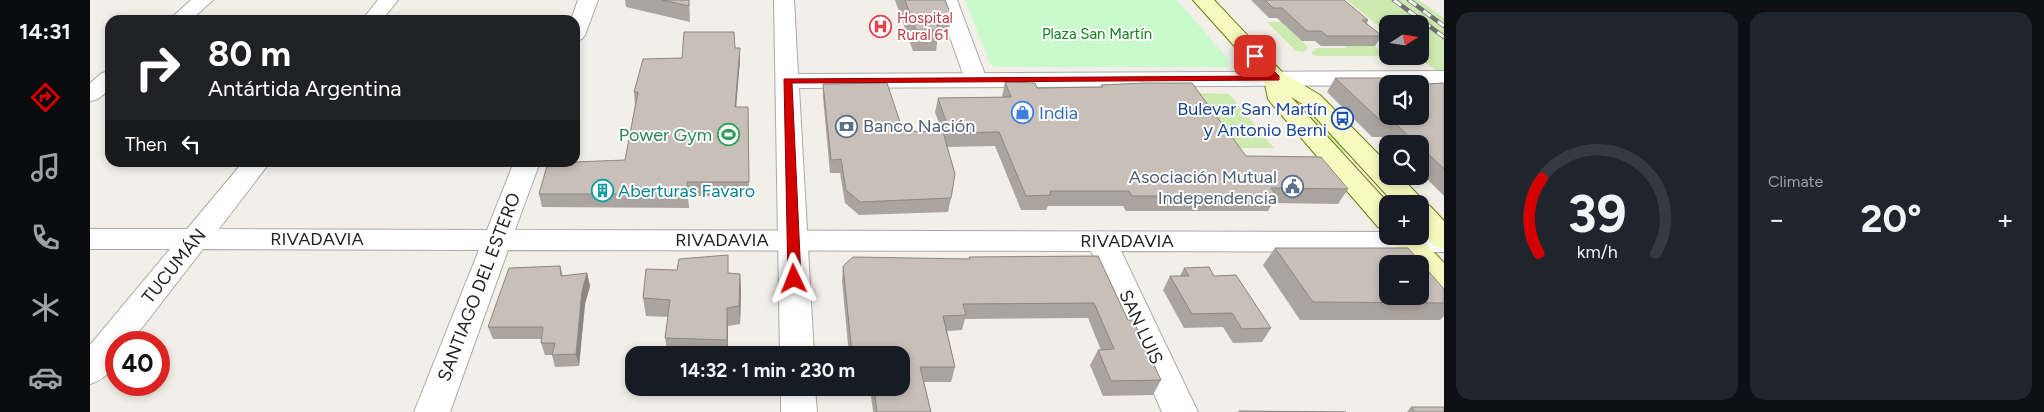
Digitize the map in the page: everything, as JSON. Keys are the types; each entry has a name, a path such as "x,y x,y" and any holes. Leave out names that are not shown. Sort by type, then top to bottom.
{"main road":[{"path":"1204,0 1275,78 1312,100 1402,195"},
{"path":"1275,78 1280,99 1379,210"},
{"path":"1429,223 1444,240"},
{"path":"1410,245 1444,283"}],"street":[{"path":"185,15 203,0"},
{"path":"376,15 388,0"},
{"path":"580,22 588,0"},
{"path":"784,0 797,346"},
{"path":"947,0 976,80"},
{"path":"787,81 1444,78"},
{"path":"90,94 105,82"},
{"name":"TUCUMÁN","path":"90,370 253,167"},
{"name":"SANTIAGO DEL ESTERO","path":"432,412 525,167"},
{"name":"RIVADAVIA","path":"90,239 1101,241 1379,239"},
{"name":"RIVADAVIA","path":"1429,240 1444,240"},
{"name":"SAN LUIS","path":"1101,241 1180,412"},
{"path":"798,396 799,412"}],"green space":[{"name":"Plaza San Martín","path":"965,0 1177,0 1228,59 1228,67 995,67 990,64"},
{"path":"1347,0 1419,0 1444,18 1444,77 1429,65 1429,15 1379,15 1379,26"},
{"path":"1267,22 1282,22 1308,47 1304,52 1296,51"},
{"path":"1345,46 1375,46 1379,50 1379,56 1316,56 1311,53 1316,48 1346,48"},
{"path":"1192,93 1229,94 1274,148 1228,148"},
{"path":"1298,110 1309,110 1389,195 1386,195 1348,154 1332,147"}],"building":[{"path":"662,0 689,0 689,6"},
{"path":"905,0 945,0 951,15 934,15 939,30 916,30"},
{"path":"1265,0 1344,0 1368,20 1362,20 1379,34 1379,36 1327,36 1321,31 1307,31 1282,8 1273,8"},
{"path":"684,32 734,32 735,48 740,48 735,107 748,107 749,182 687,182 688,194 539,194 547,167 580,167 580,162 625,160 638,92 634,92 643,59 682,58"},
{"path":"1335,78 1379,78 1379,119"},
{"path":"1005,82 1035,83 1037,88 1103,87 1101,85 1144,83 1192,83 1246,156 1321,157 1348,189 1271,188 1277,196 1132,196 1129,191 1050,191 1051,195 1026,196 999,132 950,133 938,98 1011,97"},
{"path":"887,83 903,131 943,132 955,174 951,198 860,202 846,190 841,159 831,160 823,84"},
{"path":"1444,83 1444,169 1429,155 1429,135 1408,135 1397,125 1429,125 1429,84"},
{"path":"1275,248 1408,248 1414,255 1379,255 1379,303 1313,302"},
{"path":"728,255 728,273 740,274 739,306 727,308 727,340 665,338 670,300 643,298 646,269 677,270 679,259"},
{"path":"1098,256 1128,320 1133,320 1161,380 1111,381 1098,350 1114,349 1094,303 963,304 966,315 943,316 955,367 920,367 931,412 877,412 875,396 910,396 910,346 851,346 843,266 853,257 970,259 969,257"},
{"path":"560,266 561,276 587,273 582,291 576,354 552,355 555,343 541,343 543,327 488,327 509,268"},
{"path":"1209,267 1214,276 1236,275 1271,328 1242,329 1232,313 1192,314 1170,276 1189,276 1184,268"},
{"path":"1429,272 1444,289 1444,303 1429,303"},
{"path":"1411,407 1444,407 1444,412 1415,412"},
{"path":"1239,411 1346,412 1239,412"}],"railway":[{"path":"1394,0 1444,37"},
{"path":"1409,0 1444,26"}],"place":[{"name":"Hospital Rural 61","path":"881,27"},
{"name":"India","path":"1023,113"},
{"name":"Bulevar San Martín y Antonio Berni","path":"1343,119"},
{"name":"Banco Nación","path":"847,126"},
{"name":"Power Gym","path":"728,135"},
{"name":"Asociación Mutual Independencia","path":"1293,187"},
{"name":"Aberturas Favaro","path":"602,191"}],"route":[{"path":"794,279 787,81 1275,78 1255,56"}]}
